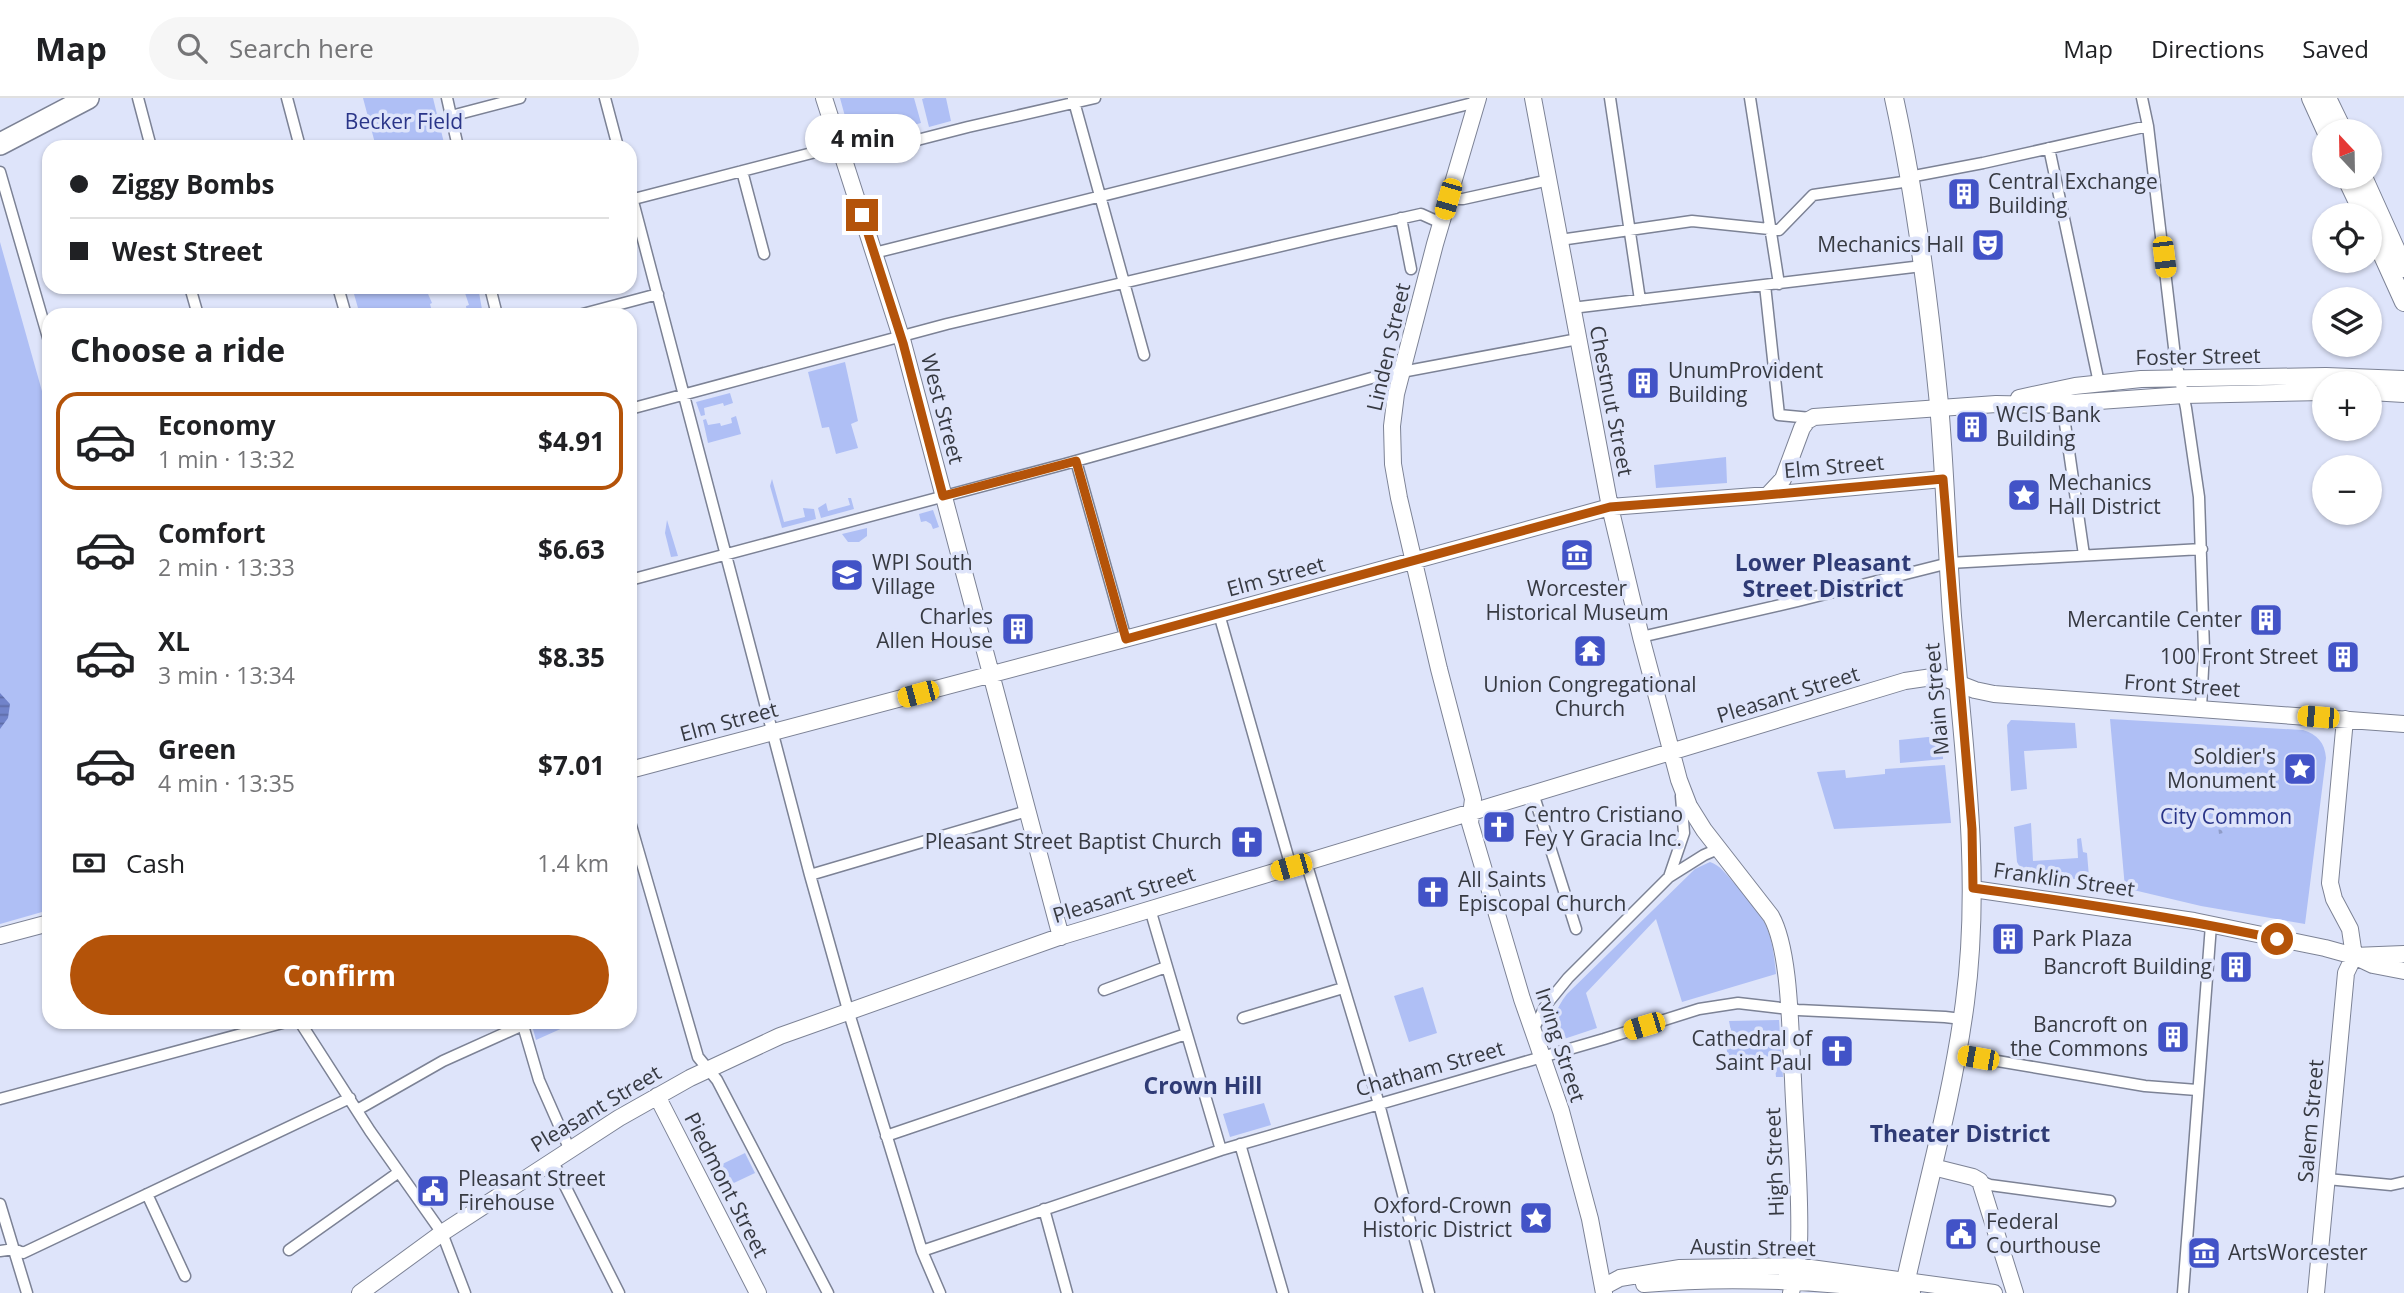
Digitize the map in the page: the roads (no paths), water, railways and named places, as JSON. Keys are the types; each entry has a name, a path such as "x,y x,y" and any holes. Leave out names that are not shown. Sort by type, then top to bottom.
{"highway":[{"path":"0,144 88,98"}],"main road":[{"name":"West Street","path":"824,98 901,336 1060,937"},
{"name":"Chestnut Street","path":"1533,98 1610,507 1679,780"},
{"name":"Main Street","path":"1894,98 1922,266 1939,407 1949,562 1972,829 1973,888 1972,929 1962,1020 1906,1290"},
{"path":"2311,98 2321,119"},
{"path":"2327,98 2337,119"},
{"name":"Linden Street","path":"1470,812 1473,799 1399,498 1392,452 1393,416 1401,372 1448,199 1481,99"},
{"path":"2368,189 2404,268"},
{"path":"2382,253 2404,302"},
{"name":"Foster Street","path":"1996,404 2099,383 2180,378 2350,376 2404,379"},
{"name":"Foster Street","path":"1811,418 1996,404 2062,404 2184,396 2312,392"},
{"path":"2382,393 2404,394"},
{"path":"1769,494 1783,479 1802,428 1811,418"},
{"name":"Elm Street","path":"637,768 1610,507 1943,479"},
{"name":"Pleasant Street","path":"360,1293 442,1233 552,1160 657,1096 780,1036 848,1010 1060,937 1913,678 1939,676 1959,684"},
{"name":"Front Street","path":"1959,684 1994,694 2404,723"},
{"path":"2345,719 2330,883 2334,899 2350,929 2354,956"},
{"path":"1679,780 1689,806 1718,849"},
{"name":"Irving Street","path":"1470,812 1470,823 1560,1111 1590,1219 1600,1291"},
{"name":"High Street","path":"1718,849 1771,916 1777,926 1781,943 1789,1007 1799,1204 1799,1248 1792,1288"},
{"name":"Franklin Street","path":"1973,888 2103,906 2211,925 2325,948 2354,956 2373,965 2404,971"},
{"path":"0,936 42,925"},
{"name":"Franklin Street","path":"2354,956 2404,954"},
{"name":"Salem Street","path":"2316,1293 2346,973 2354,956"},
{"name":"Piedmont Street","path":"657,1096 758,1293"},
{"path":"1933,1167 1980,1181 2015,1293"},
{"name":"Austin Street","path":"1600,1291 1620,1278 1681,1268 1796,1266 1906,1290"},
{"name":"Austin Street","path":"1600,1291 1704,1279 1792,1288 1906,1290"},
{"path":"1906,1290 1994,1293"}],"street":[{"path":"138,98 149,140"},
{"path":"287,98 298,140"},
{"path":"447,98 456,140"},
{"path":"451,116 520,98"},
{"path":"605,98 616,140"},
{"path":"637,195 742,171 968,127 1074,100 1095,98"},
{"path":"1610,98 1640,300"},
{"path":"1750,98 1779,284"},
{"path":"2142,98 2148,126 2175,356 2197,477 2202,549 2202,708"},
{"path":"874,253 1481,99"},
{"path":"1074,100 1144,355"},
{"path":"1560,240 1692,221 1779,230 1812,195 1909,179 2148,126"},
{"path":"2049,148 2099,383"},
{"path":"742,171 764,254"},
{"path":"0,172 42,317"},
{"path":"1448,199 1464,199 1549,180"},
{"path":"637,407 901,336 1401,218 1421,214 1441,223"},
{"path":"637,218 848,1010 922,1251 940,1293"},
{"path":"1401,218 1411,269"},
{"path":"1572,309 1922,266"},
{"path":"1765,285 1779,415 1811,418"},
{"path":"607,308 658,295"},
{"path":"637,578 1076,461 1375,377 1578,339"},
{"path":"2062,404 2084,555"},
{"path":"1076,461 1126,639"},
{"path":"1641,637 1949,562 2202,549"},
{"path":"1219,614 1298,864 1343,988 1379,1104 1429,1293"},
{"name":"Chestnut Street","path":"1533,1030 1546,1005 1568,978 1669,877 1684,833 1679,780"},
{"path":"1533,793 1576,929"},
{"path":"810,875 1027,811"},
{"path":"637,846 698,1057 717,1080 828,1293"},
{"path":"1669,877 1718,849"},
{"path":"1150,909 1221,1150"},
{"path":"2183,1293 2211,925"},
{"path":"1104,990 1166,967"},
{"path":"1243,1018 1343,988"},
{"name":"Chatham Street","path":"922,1251 1240,1144 1699,1009 1738,1003 1798,1010 1962,1020"},
{"path":"0,1099 260,1029"},
{"path":"305,1029 442,1233 465,1293"},
{"path":"357,1110 443,1061 511,1029"},
{"path":"524,1029 539,1080 569,1149"},
{"path":"886,1136 1186,1034"},
{"path":"1956,1054 2145,1086 2197,1090"},
{"path":"0,1251 14,1249 23,1252 350,1098"},
{"path":"1240,1144 1283,1293"},
{"path":"552,1160 619,1293"},
{"path":"289,1250 399,1172"},
{"path":"2327,1179 2391,1185 2404,1182"},
{"path":"1980,1181 1990,1185 2110,1201"},
{"path":"147,1194 185,1276"},
{"path":"0,1204 27,1293"},
{"path":"1044,1209 1067,1293"}],"place":[{"name":"Central Exchange Building","path":"1964,194"},
{"name":"Mechanics Hall","path":"1988,245"},
{"name":"UnumProvident Building","path":"1643,383"},
{"name":"WCIS Bank Building","path":"1972,427"},
{"name":"Mechanics Hall District","path":"2024,495"},
{"name":"Worcester Historical Museum","path":"1577,555"},
{"name":"WPI South Village","path":"847,575"},
{"name":"Mercantile Center","path":"2266,620"},
{"name":"Charles Allen House","path":"1018,629"},
{"name":"Union Congregational Church","path":"1590,651"},
{"name":"100 Front Street","path":"2343,657"},
{"name":"Soldier's Monument","path":"2300,769"},
{"name":"Centro Cristiano Fey Y Gracia Inc.","path":"1499,827"},
{"name":"Pleasant Street Baptist Church","path":"1247,842"},
{"name":"All Saints Episcopal Church","path":"1433,892"},
{"name":"Park Plaza","path":"2008,939"},
{"name":"Bancroft Building","path":"2236,967"},
{"name":"Bancroft on the Commons","path":"2173,1037"},
{"name":"Cathedral of Saint Paul","path":"1837,1051"},
{"name":"Pleasant Street Firehouse","path":"433,1191"},
{"name":"Oxford-Crown Historic District","path":"1536,1218"},
{"name":"Federal Courthouse","path":"1961,1234"},
{"name":"ArtsWorcester","path":"2204,1253"}],"district":[{"name":"Lower Pleasant Street District","path":"1823,576"},
{"name":"Crown Hill","path":"1203,1086"},
{"name":"Theater District","path":"1960,1134"}],"park label":[{"name":"Becker Field","path":"404,122"},
{"name":"City Common","path":"2226,817"}]}
